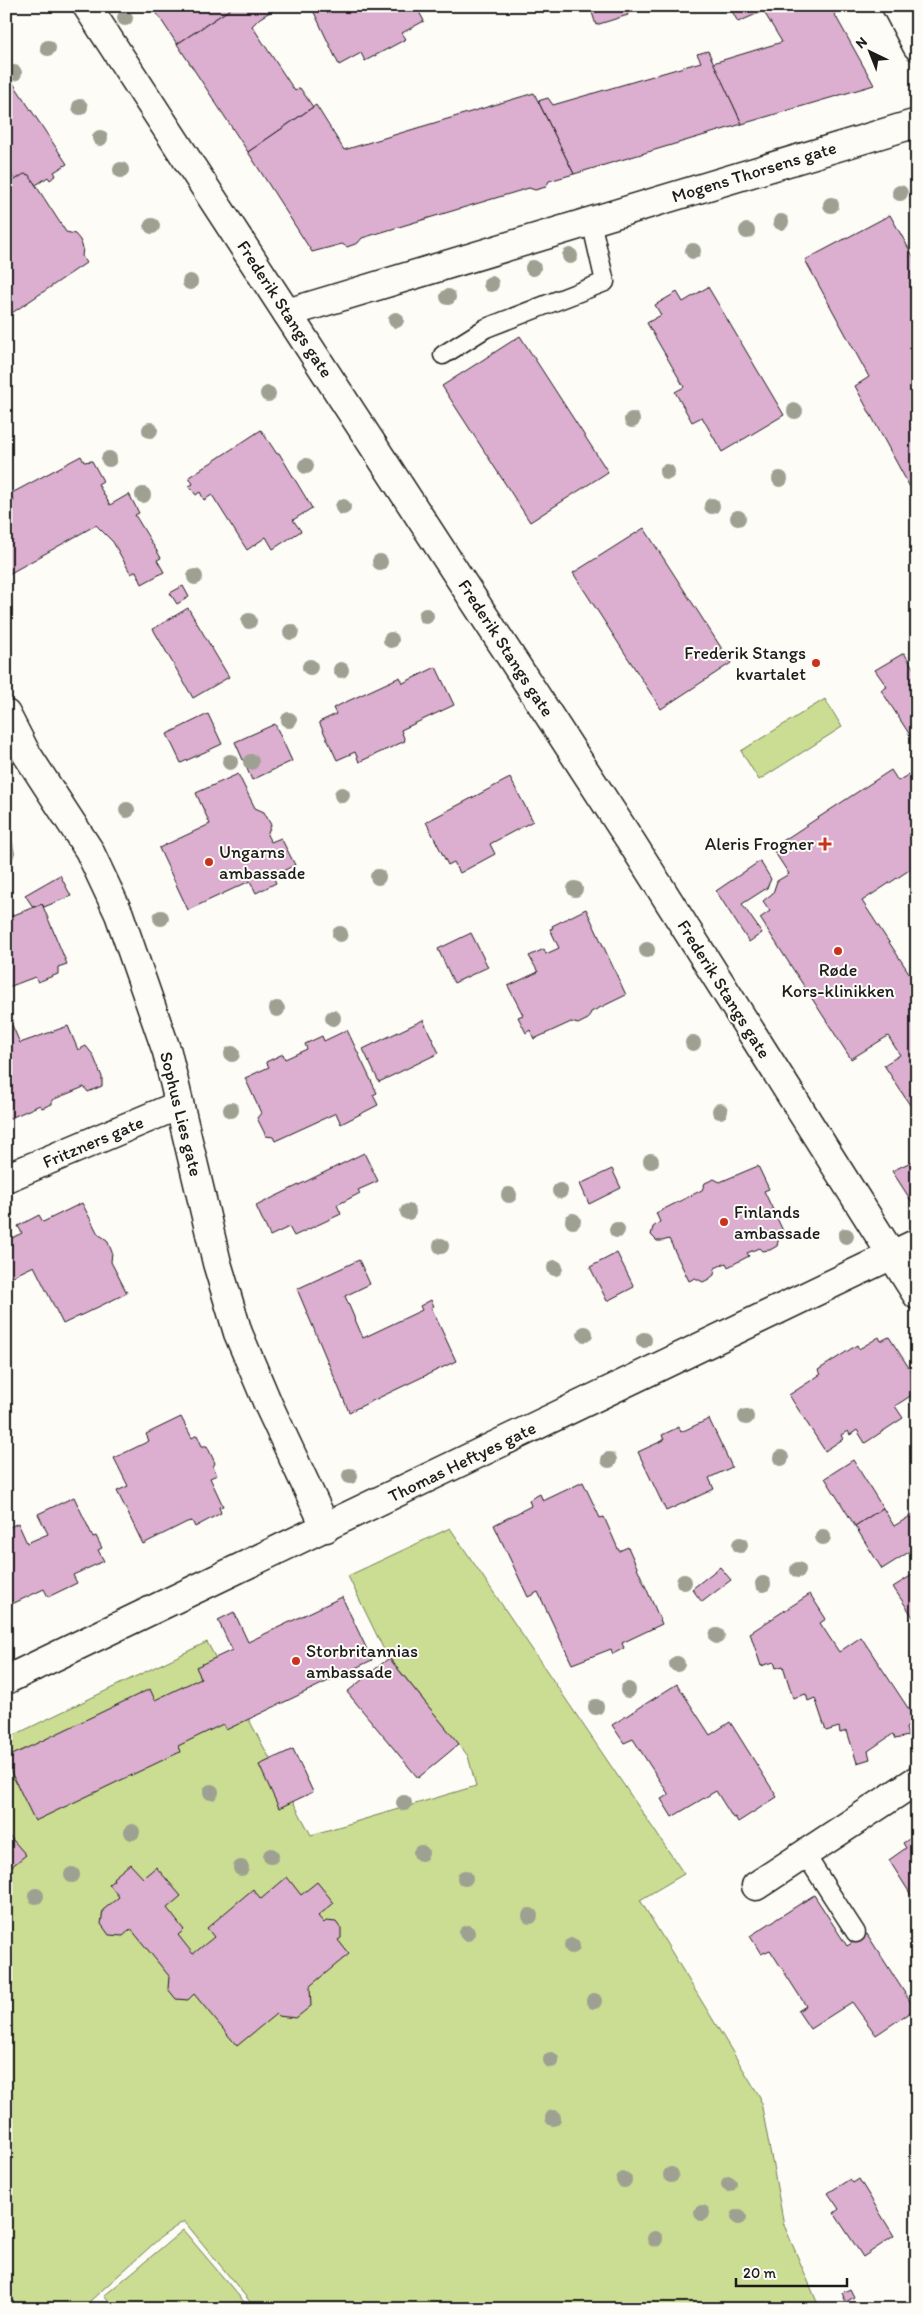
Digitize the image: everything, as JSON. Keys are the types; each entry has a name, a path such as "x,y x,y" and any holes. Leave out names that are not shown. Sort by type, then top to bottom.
{"street":[{"name":"Frederik Stangs gate","path":"86,6 288,312 632,843 917,1295"},
{"path":"896,6 917,46"},
{"name":"Mogens Thorsens gate","path":"288,312 917,122"},
{"name":"Sophus Lies gate","path":"6,714 16,750 89,850 119,914 166,1052 217,1263 238,1334 268,1404 326,1528"},
{"name":"Fritzners gate","path":"6,1178 179,1105"},
{"name":"Thomas Heftyes gate","path":"6,1680 917,1243"},
{"path":"756,1886 917,1780"}],"lane":[{"path":"443,355 486,328 605,282 591,221"},
{"path":"805,1854 856,1933"}],"green space":[{"path":"825,699 842,727 759,780 741,751"},
{"path":"450,1528 684,1874 640,1900 760,2097 784,2225 820,2309 256,2309 184,2221 161,2237 90,2301 96,2309 6,2309 6,1739 207,1642 311,1835 476,1786 468,1756 385,1652 348,1576"},
{"path":"183,2230 250,2309 115,2309 104,2296"}],"building":[{"path":"152,6 235,6 177,44"},
{"path":"235,6 280,6 260,18 252,26 295,91 300,88 313,107 248,152 177,44"},
{"path":"311,6 416,6 424,21 402,33 406,39 365,61 361,53 339,65"},
{"path":"590,6 626,6 628,15 596,25"},
{"path":"729,6 775,6 738,22"},
{"path":"775,6 830,6 874,85 742,124 713,63 782,42 764,12"},
{"path":"708,51 742,124 574,174 538,101 548,98 553,105 701,62 697,54"},
{"path":"13,83 67,164 54,172 56,175 50,180 48,177 36,185 27,174 15,180 6,167 6,87"},
{"path":"534,93 574,174 549,181 546,187 535,190 529,188 362,238 358,243 347,247 342,244 312,252 248,152 316,105 344,150"},
{"path":"24,174 29,175 66,232 75,234 80,240 83,248 82,256 86,263 6,317 6,186"},
{"path":"890,215 917,263 917,500 855,386 869,377 805,260"},
{"path":"708,287 784,415 722,452 702,417 692,422 675,392 684,387 647,323 661,315 655,305 677,292 683,302"},
{"path":"520,336 608,472 530,522 442,386"},
{"path":"261,430 277,454 279,453 312,508 293,520 301,531 273,549 266,537 247,550 212,495 204,500 200,492 196,495 189,486 193,484 189,477"},
{"path":"81,456 84,462 92,461 103,481 98,484 110,505 129,494 139,513 135,515 161,558 157,560 164,572 142,584 136,571 131,574 113,542 96,525 7,575 6,505 14,501 10,494"},
{"path":"644,528 731,663 661,709 573,573"},
{"path":"183,586 189,597 177,604 170,593"},
{"path":"188,608 229,677 193,698 153,629"},
{"path":"904,653 914,669 917,667 917,746 881,690 887,687 875,670"},
{"path":"436,667 454,705 401,730 405,741 359,762 355,752 337,760 319,722 336,714 333,708 400,677 403,683"},
{"path":"208,714 222,744 181,763 167,734"},
{"path":"275,724 292,761 252,780 235,742"},
{"name":"Røde Kors-klinikken","path":"917,769 917,865 862,901 917,985 917,1116 884,1065 900,1055 888,1036 851,1059 760,918 770,911 763,901 773,893 777,881 789,874 772,848 891,770 898,781"},
{"path":"238,774 255,808 264,812 271,825 267,835 271,842 281,838 295,865 273,876 276,883 256,893 250,881 188,910 159,848 210,824 196,793"},
{"path":"510,778 533,821 490,844 495,854 460,873 454,862 448,865 426,822"},
{"path":"6,836 12,841 14,853 11,863 6,868"},
{"path":"760,861 771,879 767,888 742,904 762,933 749,942 716,891"},
{"path":"60,875 71,896 44,907 42,904 33,907 25,895"},
{"path":"42,904 67,964 58,967 58,974 38,982 35,977 6,988 6,918"},
{"path":"586,909 626,995 591,1012 588,1019 578,1024 571,1022 534,1039 530,1030 526,1033 518,1017 523,1015 508,986 538,972 529,956 544,949 546,954 559,948 550,929 553,928 552,926"},
{"path":"471,933 488,967 454,983 438,949"},
{"path":"423,1020 439,1053 379,1082 363,1049"},
{"path":"12,1025 20,1043 68,1026 78,1050 86,1046 93,1055 102,1077 102,1086 88,1092 84,1087 52,1100 52,1104 42,1108 40,1105 6,1120 6,1028"},
{"path":"347,1030 377,1093 373,1095 378,1105 341,1124 336,1113 275,1141 273,1137 266,1136 257,1118 261,1113 245,1078 269,1067 266,1062 283,1054 285,1059 307,1049 305,1044 322,1036 324,1041"},
{"path":"364,1153 378,1181 358,1190 360,1193 337,1205 341,1214 294,1236 289,1227 270,1236 256,1206"},
{"path":"917,1159 917,1200 912,1202 892,1171"},
{"path":"758,1166 769,1189 764,1191 785,1235 779,1237 777,1246 770,1250 762,1251 759,1248 747,1253 749,1256 728,1267 726,1263 715,1268 714,1275 703,1282 695,1278 689,1281 669,1239 657,1241 651,1235 653,1227 660,1222 656,1213 702,1190 705,1183 714,1179 720,1182"},
{"path":"612,1169 621,1188 589,1204 580,1184"},
{"path":"82,1203 98,1234 107,1240 112,1252 111,1262 127,1293 63,1324 34,1266 11,1277 6,1267 6,1241 22,1233 18,1226 39,1215 43,1222"},
{"path":"617,1253 634,1287 607,1301 590,1267"},
{"path":"359,1260 370,1284 345,1296 363,1338 422,1310 420,1306 431,1300 434,1306 431,1307 456,1361 349,1412 297,1289"},
{"path":"879,1337 881,1341 889,1337 917,1380 917,1384 912,1388 915,1393 895,1406 903,1418 865,1443 857,1430 850,1435 848,1431 841,1435 843,1439 825,1451 789,1395 821,1374 818,1370 857,1345 859,1349"},
{"path":"181,1417 192,1438 197,1435 202,1446 207,1446 215,1463 213,1467 217,1475 210,1478 223,1506 219,1507 221,1513 195,1527 192,1521 187,1522 143,1544 117,1491 128,1486 114,1458 149,1441 146,1434"},
{"path":"709,1419 732,1467 709,1478 714,1489 666,1511 638,1452 664,1440 662,1435 679,1427 681,1432"},
{"path":"853,1460 883,1508 855,1526 825,1478"},
{"path":"583,1482 600,1518 604,1517 619,1551 628,1547 662,1624 622,1643 624,1648 613,1654 611,1649 572,1664 538,1592 528,1597 494,1525 531,1506 529,1500 540,1494 543,1501"},
{"path":"74,1497 93,1537 96,1536 102,1548 98,1550 104,1561 73,1575 77,1583 48,1597 44,1589 12,1604 6,1592 6,1529 18,1523 27,1543 48,1534 38,1514"},
{"path":"883,1508 894,1526 917,1512 917,1547 882,1569 855,1526"},
{"path":"720,1567 731,1580 702,1602 692,1589"},
{"path":"917,1572 917,1623 893,1587"},
{"path":"810,1594 826,1619 820,1623 839,1652 861,1637 916,1720 906,1728 908,1736 895,1739 893,1734 868,1751 870,1759 857,1763 847,1731 840,1733 839,1727 826,1731 815,1698 808,1701 806,1694 793,1698 783,1666 776,1668 774,1662 761,1666 750,1633"},
{"path":"342,1597 372,1660 226,1730 223,1724 178,1746 180,1752 35,1821 6,1762 6,1758 150,1689 155,1700 201,1678 196,1667 232,1650 218,1620 234,1612 248,1642"},
{"path":"389,1658 459,1744 418,1778 347,1692"},
{"path":"677,1684 710,1735 730,1722 777,1797 738,1822 735,1817 733,1818 716,1791 672,1817 661,1799 669,1795 633,1739 624,1743 612,1725"},
{"path":"293,1749 313,1792 279,1808 259,1765"},
{"path":"6,1832 26,1855 6,1871"},
{"path":"917,1834 917,1895 913,1898 889,1860 906,1848 903,1843"},
{"path":"130,1864 143,1878 156,1867 181,1896 167,1908 184,1930 178,1935 193,1954 214,1937 207,1928 253,1889 261,1899 287,1877 301,1895 317,1882 334,1903 318,1916 324,1923 326,1921 336,1922 341,1929 341,1938 338,1940 349,1954 310,1986 311,2006 296,2018 278,2016 276,2014 237,2046 194,1994 188,2000 176,1999 168,1989 169,1976 131,1929 123,1936 109,1935 101,1924 103,1910 119,1897 109,1884 114,1880 113,1878"},
{"path":"814,1895 847,1946 867,1934 915,2009 876,2035 852,2002 810,2029 798,2011 806,2006 770,1950 761,1954 750,1936"},
{"path":"850,2179 853,2183 859,2179 894,2236 863,2257 834,2213 839,2209 828,2193"},
{"path":"850,2289 854,2297 846,2302 842,2293"}],"place":[{"name":"Frederik Stangs kvartalet","path":"816,663"},
{"name":"Aleris Frogner","path":"825,844"},
{"name":"Ungarns ambassade","path":"209,862"},
{"name":"Røde Kors-klinikken","path":"838,951"},
{"name":"Finlands ambassade","path":"724,1222"},
{"name":"Storbritannias ambassade","path":"296,1661"}]}
